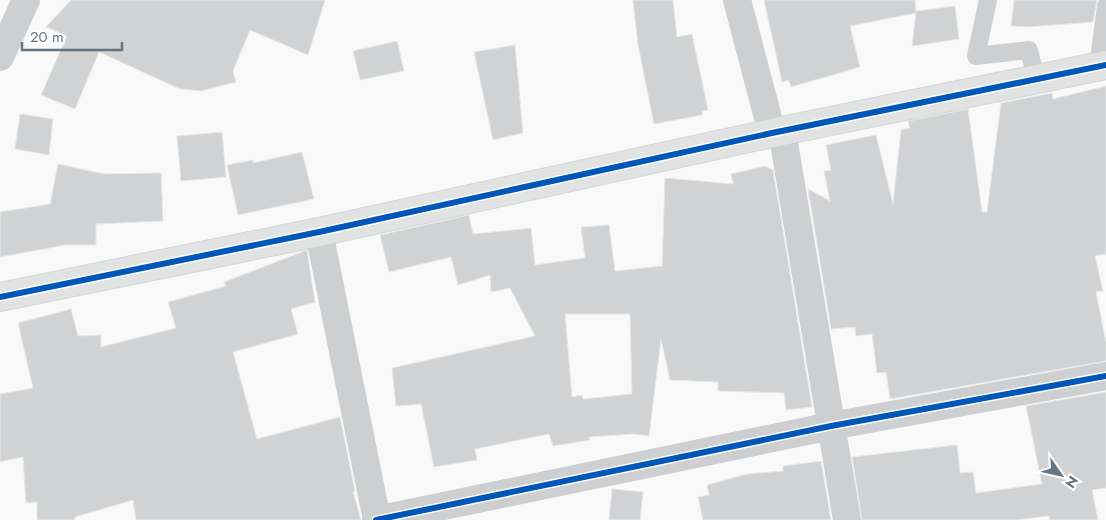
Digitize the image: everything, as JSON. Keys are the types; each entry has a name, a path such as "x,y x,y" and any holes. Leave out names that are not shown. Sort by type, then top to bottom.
{"street":[{"path":"737,0 778,132 847,520"},
{"path":"0,57 13,14"},
{"path":"0,297 318,232 778,132 1102,66"},
{"path":"318,232 376,520 831,426 1106,376"}],"lane":[{"path":"988,0 976,56 1030,50 1036,79"},
{"path":"1102,66 1106,6"}],"building":[{"path":"71,0 325,0 308,55 250,30 233,71 236,82 201,91 180,89 99,52 75,109 41,95 67,36 46,27"},
{"path":"633,0 673,0 677,37 692,34 708,110 702,111 702,115 654,124 638,45"},
{"path":"764,0 915,0 916,11 955,6 959,39 912,46 916,13 850,26 860,67 791,87 789,80 782,82"},
{"path":"1014,0 1097,0 1093,22 1028,27 1011,26"},
{"path":"397,41 404,71 360,80 353,51"},
{"path":"515,45 523,133 493,140 474,52"},
{"path":"1106,86 1106,254 1095,256 1103,291 1096,292 1106,342 1106,361 890,399 886,372 877,373 872,334 856,336 855,327 831,329 808,189 830,201 824,171 831,170 826,145 876,135 893,204 901,130 910,128 908,121 968,109 982,212 987,212 1001,103 1052,93 1053,99"},
{"path":"20,114 53,119 49,155 15,149"},
{"path":"222,132 226,177 181,181 177,136"},
{"path":"302,152 314,199 238,215 227,165 253,160 253,163"},
{"path":"58,164 104,174 161,173 163,221 96,224 96,245 66,245 0,257 0,212 50,204"},
{"path":"765,166 773,170 812,407 786,410 784,393 718,391 718,382 670,380 661,339 649,436 633,434 589,437 590,440 553,446 549,434 475,449 477,460 434,467 421,404 396,406 392,368 535,336 510,288 491,292 490,275 458,285 451,257 389,272 380,235 469,215 473,234 531,228 535,265 585,258 581,227 609,225 615,271 662,266 665,178 733,184 731,174","holes":["565,314 630,314 632,394 583,399 582,395 572,397"]},
{"path":"307,250 315,302 291,309 298,334 233,352 257,439 340,417 355,491 353,492 361,520 136,520 133,500 75,517 75,520 37,520 37,502 26,503 23,457 0,462 0,394 33,388 18,323 71,309 78,336 101,335 101,347 176,328 168,302 226,286 224,282"},
{"path":"1106,392 1106,488 1092,490 1098,520 1050,520 1049,516 1016,520 862,520 852,457 957,445 960,473 973,472 976,493 1042,484 1026,406"},
{"path":"821,461 831,520 703,520 698,497 709,495 707,485 747,474 783,471 783,466"},
{"path":"612,489 643,492 640,520 609,520"}],"cycle path":[{"path":"0,297 319,232 772,133 1106,65"},
{"path":"376,520 831,426 1106,376"}]}
